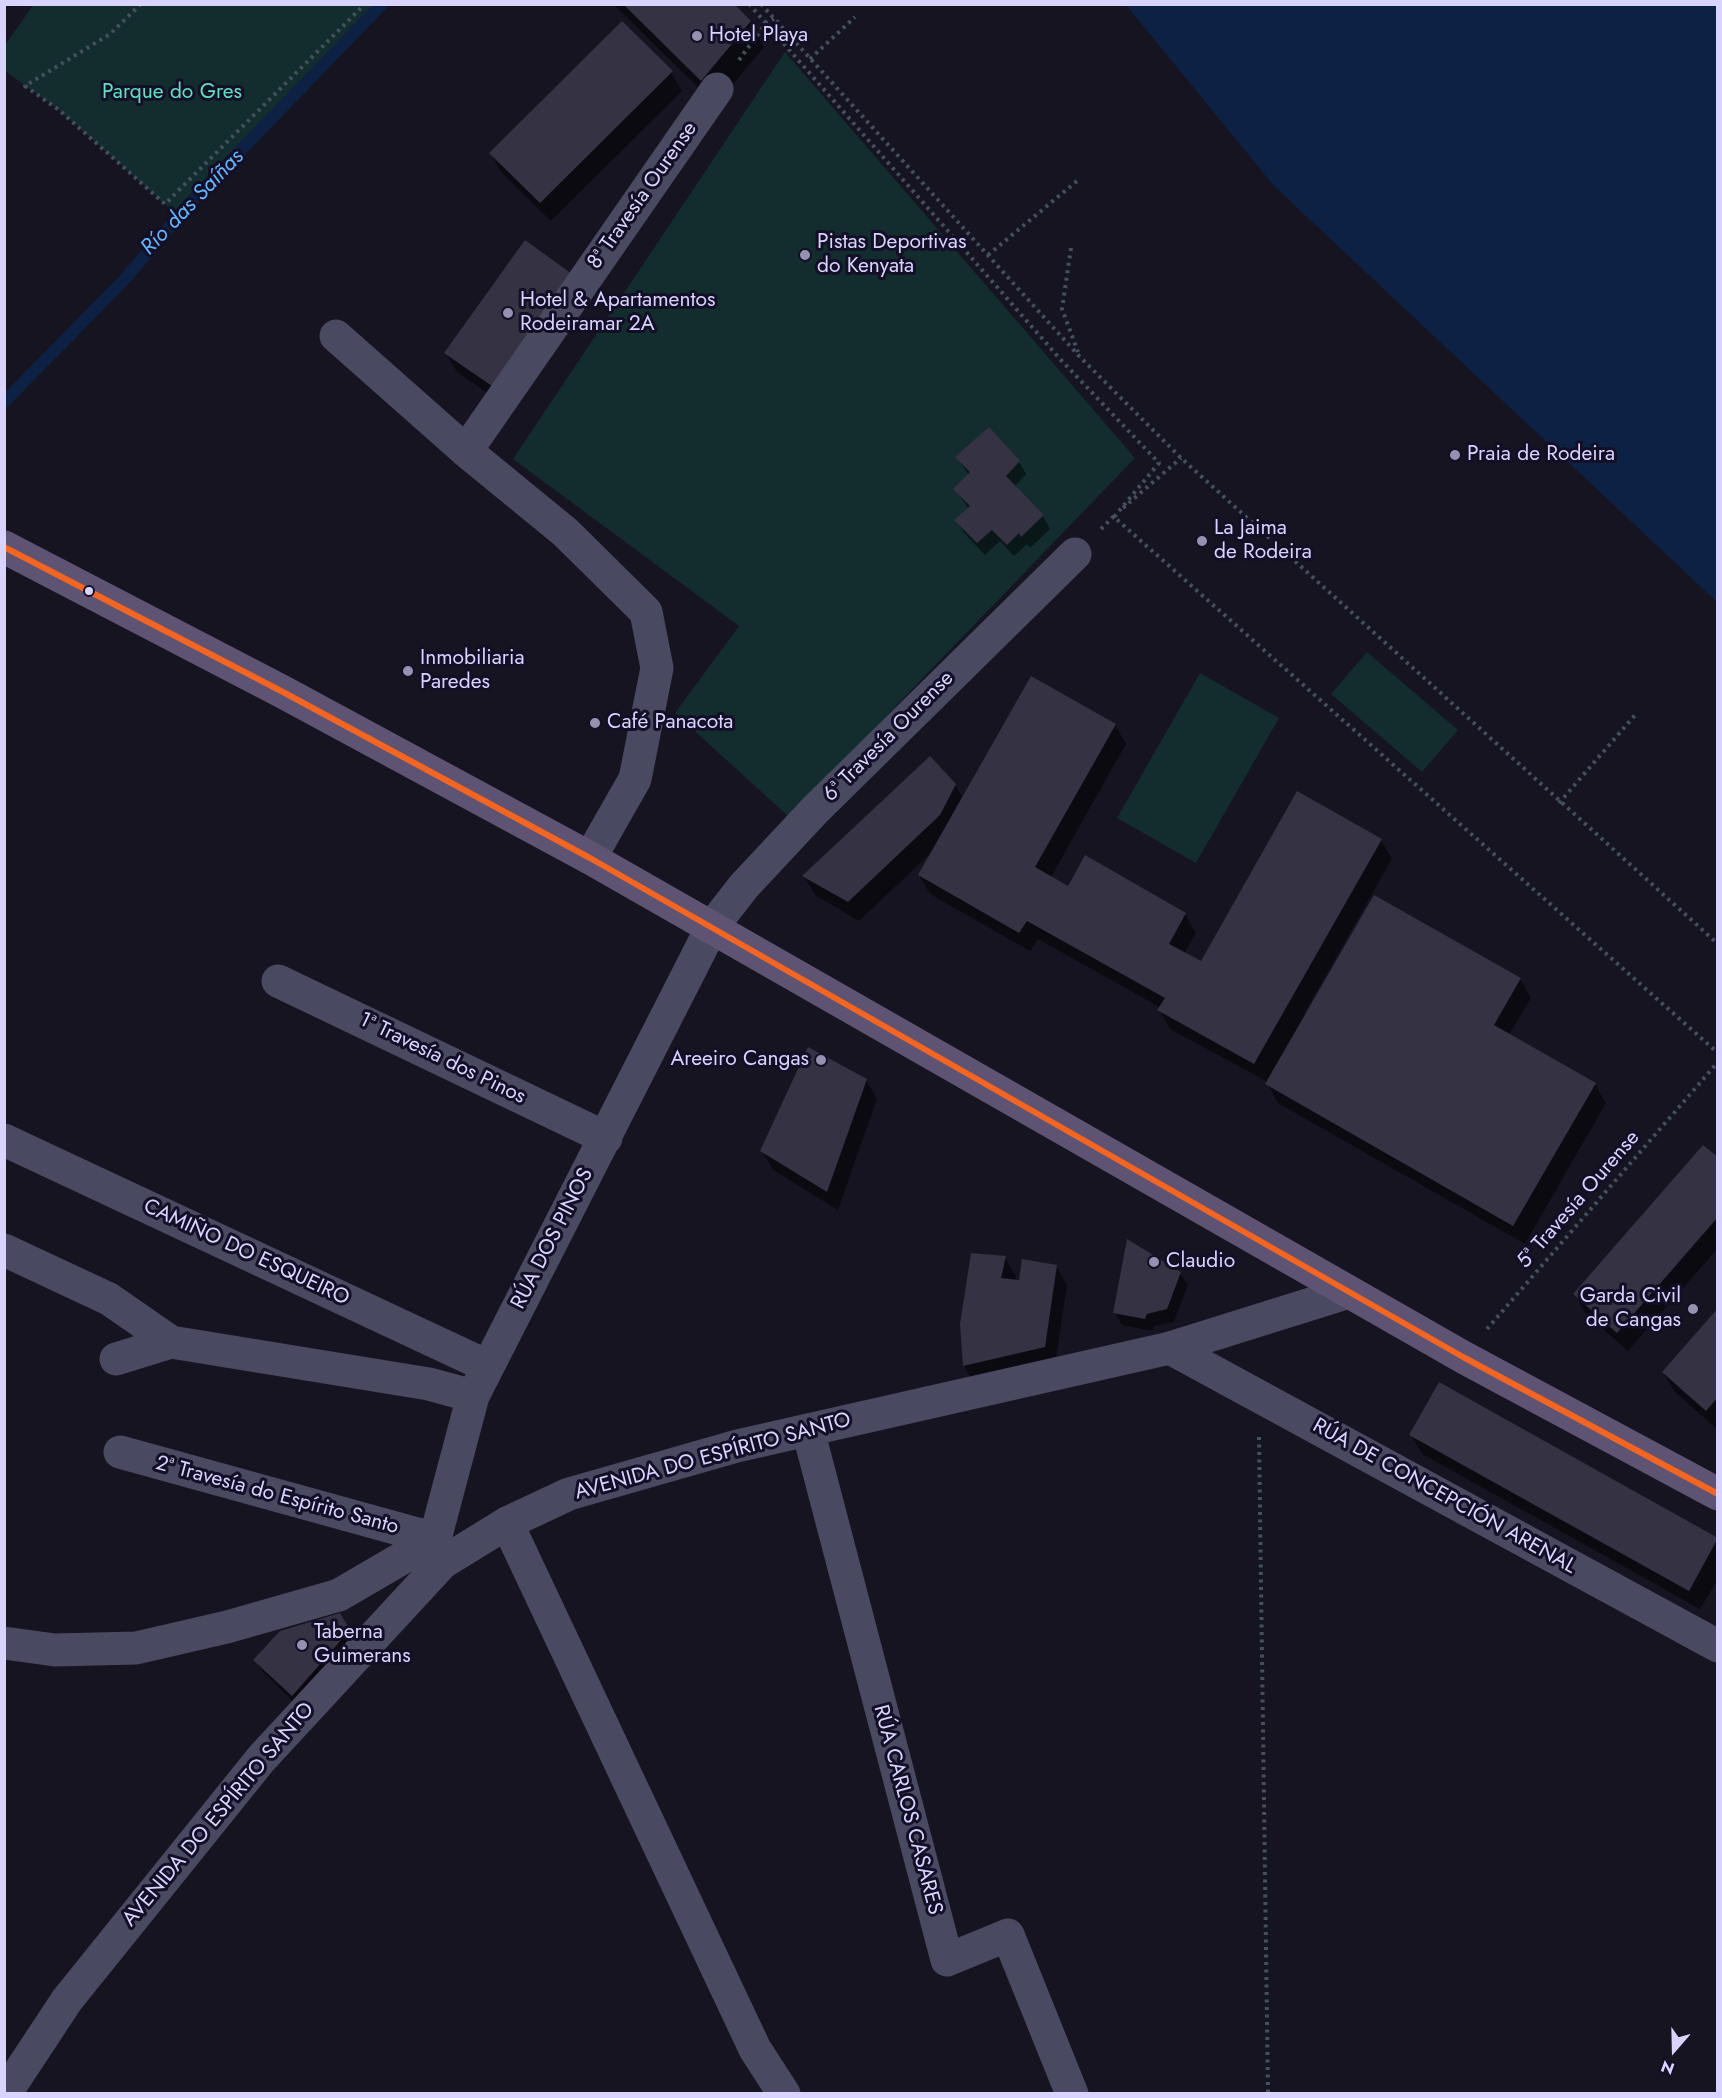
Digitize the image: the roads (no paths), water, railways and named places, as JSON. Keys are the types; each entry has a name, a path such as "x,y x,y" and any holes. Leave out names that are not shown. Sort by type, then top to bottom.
{"main road":[{"path":"4,547 284,692 590,858 1463,1357 1718,1494"}],"street":[{"name":"8ª Travesía Ourense","path":"466,451 717,89"},
{"path":"336,336 466,451 565,532 646,612 657,668 635,778 590,858"},
{"name":"6ª Travesía Ourense","path":"712,927 744,886 815,810 1075,554"},
{"name":"RÚA DOS PINOS","path":"439,1551 473,1396 712,927"},
{"name":"1ª Travesía dos Pinos","path":"278,981 606,1138"},
{"name":"CAMIÑO DO ESQUEIRO","path":"4,1140 487,1366"},
{"path":"4,1250 108,1299 171,1342 429,1384 473,1396"},
{"name":"AVENIDA DO ESPÍRITO SANTO","path":"5,2094 67,2000 261,1758 439,1551 569,1494 737,1446 1170,1347 1349,1292"},
{"path":"116,1359 171,1342"},
{"name":"RÚA DE CONCEPCIÓN ARENAL","path":"1170,1347 1713,1635"},
{"name":"RÚA CARLOS CASARES","path":"808,1430 947,1960 1008,1935 1072,2094"},
{"name":"2ª Travesía do Espírito Santo","path":"120,1452 439,1551"},
{"path":"507,1523 755,2049 784,2094"},
{"path":"4,1643 55,1650 136,1648 227,1627 339,1594 439,1551"}],"water":[{"path":"1126,5 1717,5 1717,602 1274,186"}],"waterway":[{"name":"Río das Saíñas","path":"4,402 125,279 188,205 382,4"}],"place":[{"name":"Hotel Playa","path":"697,36"},
{"name":"Pistas Deportivas do Kenyata","path":"805,255"},
{"name":"Hotel & Apartamentos Rodeiramar 2A","path":"508,313"},
{"name":"Praia de Rodeira","path":"1455,455"},
{"name":"La Jaima de Rodeira","path":"1202,541"},
{"name":"Inmobiliaria Paredes","path":"408,671"},
{"name":"Café Panacota","path":"595,723"},
{"name":"Areeiro Cangas","path":"821,1060"},
{"name":"Claudio","path":"1154,1262"},
{"name":"Garda Civil de Cangas","path":"1693,1309"},
{"name":"Taberna Guimerans","path":"302,1645"}],"park label":[{"name":"Parque do Gres","path":"172,93"}]}
